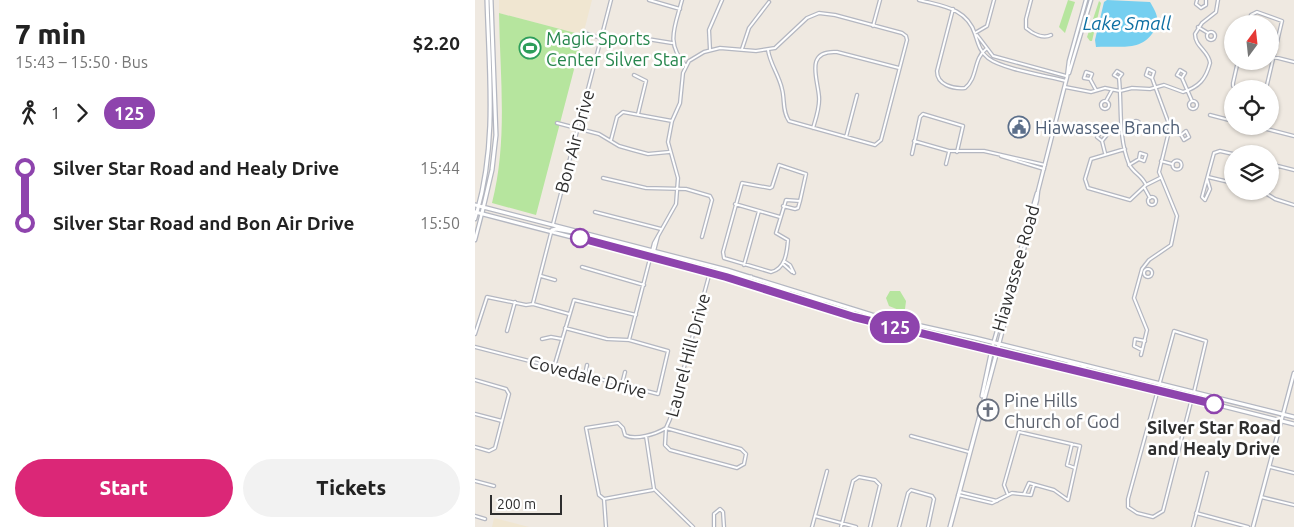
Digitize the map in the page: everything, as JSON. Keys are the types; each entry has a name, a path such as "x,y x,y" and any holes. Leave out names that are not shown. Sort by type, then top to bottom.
{"main road":[{"path":"482,213 495,148 487,0"},
{"path":"491,0 491,140 486,178 476,212 710,272 882,324 1063,366 1294,424"},
{"path":"477,205 752,277 853,310 1294,417"},
{"path":"552,230 556,229 598,236"},
{"path":"710,272 715,270 745,278 752,277"},
{"path":"743,282 752,281 783,291 791,290"},
{"path":"789,297 796,295 817,302 826,302"},
{"path":"815,305 824,305 849,312 853,310"},
{"name":"Hiawassee Road","path":"950,527 981,404 999,344"},
{"name":"Hiawassee Road","path":"981,404 992,349"},
{"path":"1063,366 1068,364 1082,368 1087,366"}],"street":[{"name":"Bon Air Drive","path":"553,224 611,0"},
{"path":"649,0 680,9"},
{"path":"682,0 672,43 678,57 686,66"},
{"path":"710,50 709,30 722,0"},
{"path":"873,26 880,0"},
{"path":"919,0 953,9 965,16 975,33 993,56 1067,77"},
{"path":"975,33 987,26 994,0"},
{"path":"1031,0 1025,19 1026,28 1047,37 1051,35"},
{"name":"Hiawassee Road","path":"1067,77 1069,61 1086,0"},
{"name":"Hiawassee Road","path":"999,344 1067,77 1091,0"},
{"path":"1197,0 1196,4 1201,8 1206,5 1206,0"},
{"path":"1065,87 1084,92 1105,88 1120,91 1135,87 1155,89 1164,85 1183,92 1187,90 1204,80 1210,63 1207,54 1195,40 1198,27 1216,12 1218,0"},
{"path":"741,49 749,28 769,2"},
{"path":"953,9 937,71 938,80 941,83 965,88 971,82 977,59 987,49"},
{"path":"1251,15 1255,12"},
{"path":"1255,12 1266,15"},
{"path":"565,328 607,339 629,340 653,251 659,234 673,214 678,188 677,172 669,152 668,142 672,121 680,103 686,66 695,56 710,50 731,47 768,50 781,44 807,18 819,13 835,15 902,33 907,36 907,40 881,140 878,144 794,124 786,117 782,89 772,68 768,50"},
{"path":"1279,19 1283,20 1279,38"},
{"path":"1198,27 1208,33"},
{"path":"584,33 619,43"},
{"path":"975,33 982,52 998,63 1066,81"},
{"path":"641,38 672,43"},
{"path":"813,128 819,98 814,72 819,57 831,51 899,68"},
{"path":"1279,58 1294,62"},
{"path":"634,75 646,81 638,114"},
{"path":"1119,78 1120,124 1129,165 1142,177 1150,198"},
{"path":"1141,356 1146,326 1134,303 1146,262 1171,245 1175,232 1176,211 1159,178 1161,161 1169,132 1169,123 1152,78"},
{"path":"1182,78 1192,101"},
{"path":"1090,79 1096,90"},
{"path":"1106,102 1112,90"},
{"path":"846,137 857,96"},
{"path":"611,140 619,114 623,112 672,121"},
{"path":"912,154 920,117 927,114 963,126 957,152"},
{"path":"1211,115 1224,119"},
{"path":"557,123 599,134 619,146 648,154 669,152"},
{"path":"1169,132 1181,134"},
{"path":"1279,132 1294,136"},
{"path":"914,141 949,151 979,151 1045,167"},
{"path":"1102,141 1105,153"},
{"path":"1125,149 1105,153 1094,157 1089,162 1085,180 1088,188 1130,200 1145,186 1159,178"},
{"path":"946,164 949,151"},
{"path":"1207,178 1209,189 1205,200 1202,197 1207,178 1214,153 1224,152"},
{"path":"1129,165 1139,159"},
{"path":"1161,161 1172,164"},
{"path":"783,206 798,208 800,201 806,174 781,165 777,168 773,185 769,188 742,183 723,256 744,265 771,272 780,268 783,263 788,240 776,233 783,206 786,200 800,201"},
{"path":"1279,166 1294,170"},
{"path":"603,178 646,188 678,188 710,196 712,200 702,237"},
{"path":"1207,178 1224,181"},
{"name":"Hiawassee Road","path":"992,349 1034,199 1038,191"},
{"path":"1279,199 1294,205"},
{"path":"735,204 781,217"},
{"path":"744,265 759,211"},
{"path":"475,219 476,212"},
{"path":"595,212 662,229"},
{"path":"475,240 482,213"},
{"path":"533,304 552,230"},
{"path":"582,267 644,285"},
{"name":"Laurel Hill Drive","path":"654,489 646,436 665,428 671,419 710,272"},
{"path":"540,276 555,280"},
{"path":"475,334 487,297 533,304 569,314"},
{"path":"554,367 574,300 636,315"},
{"path":"507,331 515,302"},
{"path":"1192,398 1163,511 1153,517 1131,510 1127,503 1158,384 1172,334 1178,331 1203,338 1207,344 1194,392"},
{"path":"541,339 551,337 562,339"},
{"path":"1142,350 1134,346 1133,343 1135,339 1145,341"},
{"name":"Covedale Drive","path":"475,347 657,394 668,351 629,340"},
{"path":"584,375 587,365"},
{"path":"622,385 625,372"},
{"path":"1253,527 1294,373"},
{"path":"475,380 509,391 495,448 489,451 475,448"},
{"path":"475,414 502,421"},
{"path":"606,527 604,499 599,495 586,428 618,423 628,437 646,436"},
{"path":"665,428 741,449 746,454 744,464 737,468 670,450 665,445 665,428"},
{"path":"1008,495 1005,485 1019,432 1072,444 1081,448 1067,500 1054,490 1027,483 1024,494"},
{"path":"911,436 969,452"},
{"path":"1072,444 1067,465 1076,468"},
{"path":"1269,467 1294,473"},
{"path":"812,527 827,471"},
{"path":"1193,527 1207,474"},
{"path":"841,527 853,481 859,477 878,482 880,485 870,527"},
{"path":"475,481 494,486"},
{"path":"958,493 997,501 1015,493 1031,495 1034,484"},
{"path":"604,499 654,489 693,527"},
{"path":"899,527 908,493 911,490 932,496 934,499 928,527"},
{"path":"1261,498 1294,505"},
{"path":"714,527 714,514 720,509 723,512 724,527"},
{"path":"1196,513 1249,527"},
{"path":"475,516 485,519"},
{"path":"815,516 856,527"}],"shaded area":[{"path":"499,0 592,0 583,35 499,13"},
{"path":"494,518 529,527 492,527"}],"green space":[{"path":"1068,0 1075,2 1065,33 1059,27"},
{"path":"1099,1 1101,3 1092,41 1090,41 1087,37"},
{"path":"499,13 583,35 536,215 492,203 497,180 502,132"},
{"path":"890,291 900,291 906,301 905,309 899,310 889,306 886,298"}],"water":[{"name":"Lake Small","path":"1107,0 1150,2 1156,13 1157,20 1154,31 1148,38 1136,45 1096,47 1095,40 1104,2"}],"bus line":[{"name":"125","path":"580,238 752,284 805,303 854,317 987,347 1214,404"}],"place":[{"name":"Magic Sports Center Silver Star","path":"530,48"},
{"name":"Hiawassee Branch","path":"1019,127"},
{"name":"Silver Star Road and Healy Drive","path":"1214,404"},
{"name":"Pine Hills Church of God","path":"988,410"}]}
